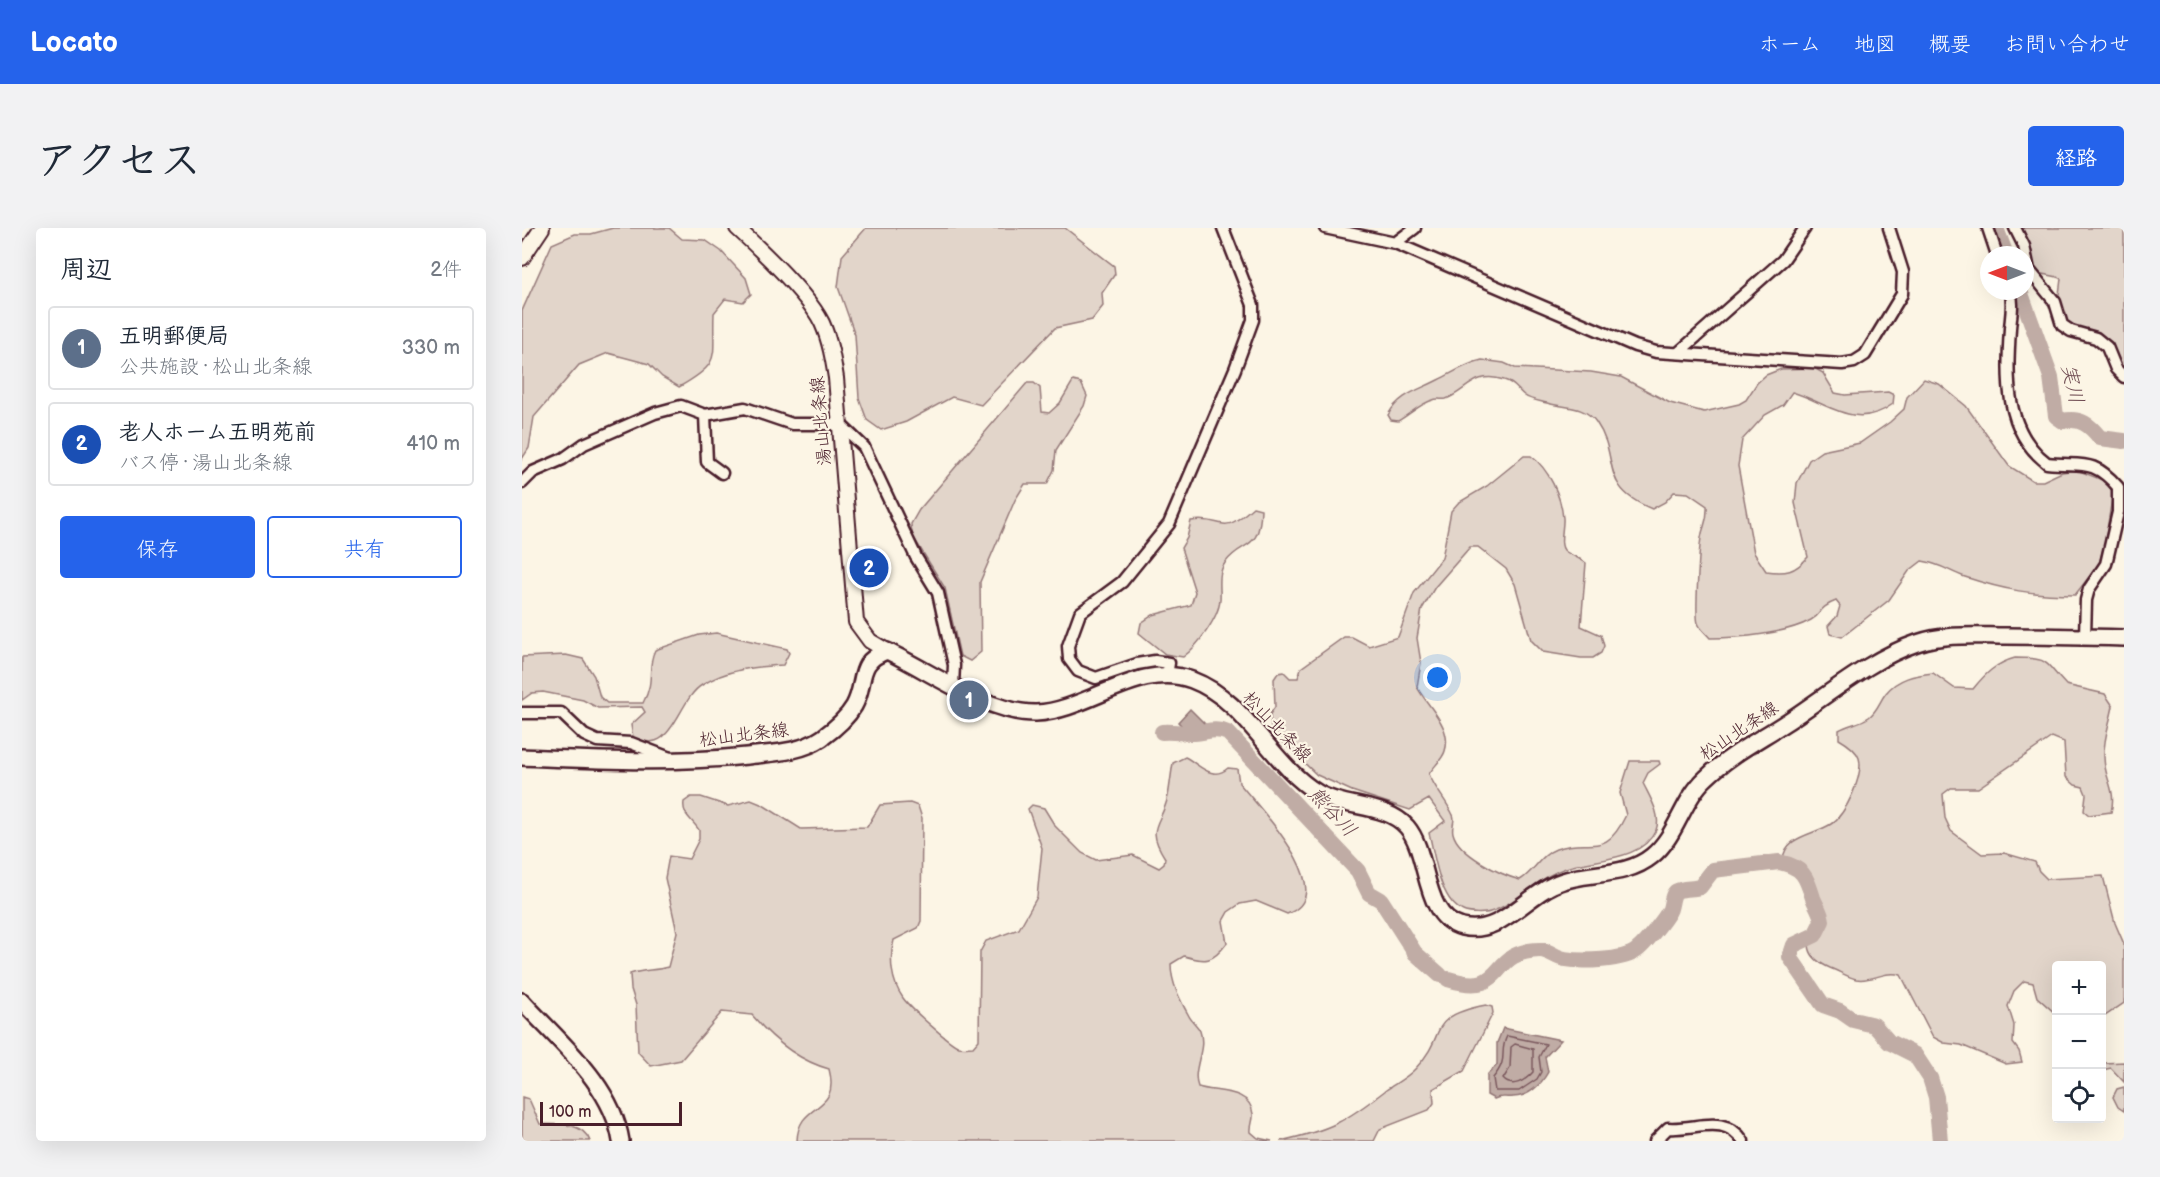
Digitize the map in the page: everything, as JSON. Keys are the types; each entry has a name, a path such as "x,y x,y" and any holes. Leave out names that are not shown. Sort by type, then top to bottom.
{"main road":[{"path":"522,258 542,228"},
{"name":"湯山北条線","path":"737,228 808,302 821,322 831,349 840,424 856,622 870,641 887,651"},
{"name":"松山北条線","path":"887,651 1001,708 1033,713 1065,708 1131,683 1167,676 1193,680 1217,694 1317,792 1342,802 1381,812 1405,824 1417,844 1439,909 1455,924 1477,928 1499,922 1556,883 1583,875 1623,870 1648,860 1666,841 1683,806 1706,777 1891,654 1917,643 1954,636 2124,638"},
{"path":"868,664 872,650 870,641"},
{"path":"868,664 876,655 887,651"},
{"name":"松山北条線","path":"522,757 619,762 681,762 794,750 820,739 854,705 863,670 868,664"},
{"path":"522,1001 604,1093 614,1114 621,1141"}],"street":[{"path":"1167,676 1169,663 1155,661 1096,678 1078,671 1069,659 1068,646 1080,613 1122,582 1169,524 1235,369 1253,320 1253,305 1223,228"},
{"path":"1325,228 1395,243 1656,352 1842,364 1854,362 1866,355 1902,294 1903,272 1889,228"},
{"path":"1395,243 1415,228"},
{"path":"1678,353 1783,260 1805,228"},
{"path":"1988,228 1994,246"},
{"path":"2015,228 2024,246 2029,270 2055,302 2062,326 2096,338 2107,347 2116,369 2124,377"},
{"path":"2010,300 2010,399 2020,435 2028,446 2047,463 2089,463 2100,469 2118,487 2118,512 2106,564 2089,589 2086,600 2085,637"},
{"path":"522,483 533,472 563,459 584,444 656,412 681,406 705,415 745,408 792,424 840,424 864,447 916,557 938,593 954,665 953,686"},
{"path":"705,415 707,462 722,473"},
{"path":"522,713 561,713 584,735 597,741 631,743 681,762"},
{"path":"1655,1141 1668,1128 1683,1129 1722,1124 1738,1133 1743,1141"}],"shaded area":[{"path":"613,228 669,228 682,239 705,240 721,251 746,278 751,294 743,302 725,299 714,313 714,350 709,365 693,379 679,387 662,377 649,364 608,353 579,365 534,417 529,448 522,459 522,311 552,244 575,234 591,234"},
{"path":"866,228 1065,228 1114,266 1115,274 1102,293 1103,306 1092,320 1055,328 981,405 952,397 906,422 881,430 867,420 859,398 855,335 838,287 842,256"},
{"path":"2018,228 2124,228 2124,372 2110,344 2065,323 2058,302 2061,279 2034,270 2034,246 2023,246"},
{"path":"1482,360 1504,363 1515,368 1591,372 1621,377 1670,403 1704,412 1739,404 1746,400 1757,383 1766,375 1781,369 1814,368 1823,373 1835,393 1845,395 1888,392 1894,395 1893,404 1879,412 1854,415 1829,408 1792,392 1783,405 1765,415 1742,440 1738,466 1754,553 1766,571 1779,572 1794,569 1808,557 1795,503 1797,483 1809,460 1822,451 1860,443 1890,422 1904,409 1907,397 1924,379 1939,384 1966,406 2009,466 2033,481 2043,481 2062,472 2077,470 2105,481 2113,492 2099,564 2075,595 2060,595 2032,593 1993,585 1922,561 1909,571 1889,600 1842,637 1830,634 1828,626 1837,616 1840,606 1836,601 1826,606 1811,620 1789,629 1748,636 1710,638 1699,625 1697,618 1700,545 1707,506 1688,493 1674,492 1665,502 1652,509 1635,500 1617,481 1603,435 1596,422 1586,413 1525,396 1508,381 1486,378 1472,383 1446,399 1435,399 1424,404 1398,421 1391,420 1388,415 1404,397 1465,366"},
{"path":"1073,381 1081,383 1087,396 1084,406 1056,450 1054,470 1047,484 1025,484 1015,500 980,582 981,652 970,661 960,656 945,588 912,535 911,524 919,510 1027,383 1034,383 1040,388 1042,412 1049,413 1060,403"},
{"path":"1524,456 1531,456 1537,461 1549,476 1557,492 1563,518 1563,548 1586,563 1581,626 1601,635 1604,646 1601,653 1593,658 1543,652 1531,640 1515,584 1506,569 1478,547 1470,547 1435,587 1422,609 1417,638 1421,663 1417,687 1438,717 1447,742 1444,754 1429,774 1453,815 1453,833 1463,848 1471,856 1502,874 1520,880 1546,855 1556,849 1603,843 1611,838 1626,815 1620,793 1630,761 1659,761 1660,764 1648,773 1643,783 1654,806 1657,824 1649,840 1640,848 1616,857 1566,868 1546,877 1500,908 1488,913 1473,913 1463,911 1455,905 1443,888 1429,833 1445,821 1429,799 1410,810 1352,791 1317,775 1271,731 1270,714 1275,707 1274,679 1278,673 1284,672 1290,678 1298,678 1301,668 1344,637 1352,637 1369,646 1398,637 1414,593 1442,558 1451,511 1458,503 1487,486"},
{"path":"1253,507 1261,509 1257,533 1249,544 1232,556 1223,567 1220,576 1219,607 1212,623 1201,639 1183,657 1165,654 1139,633 1141,623 1153,615 1191,605 1195,592 1181,548 1187,538 1191,521 1203,520 1227,524 1242,517"},
{"path":"716,633 787,649 789,653 783,665 731,672 702,685 693,692 666,734 657,740 646,742 633,737 631,725 645,712 642,707 598,708 583,700 543,692 532,693 522,700 522,657 566,655 583,659 594,676 600,697 607,703 643,703 649,687 651,662 655,650 699,635"},
{"path":"2015,658 2041,660 2066,685 2105,694 2113,706 2104,750 2112,797 2111,812 2089,815 2084,811 2086,794 2083,787 2075,785 2066,777 2064,742 2052,737 1978,788 1951,788 1943,794 1945,818 1951,831 1982,854 2004,853 2035,862 2039,871 2047,879 2103,876 2115,923 2124,944 2124,1003 2106,1015 2106,961 2052,961 2052,1010 2037,997 2033,983 2024,981 2014,991 2008,1006 2014,1025 2013,1043 2019,1051 2022,1062 2006,1064 1961,1045 1944,1043 1933,1037 1901,975 1889,974 1856,979 1817,960 1810,952 1809,942 1817,911 1817,900 1813,888 1796,869 1783,860 1785,852 1794,841 1824,828 1837,819 1852,794 1859,774 1859,758 1848,744 1839,739 1839,730 1869,717 1891,688 1907,678 1933,673 1954,688 1973,689 1991,670"},
{"path":"1185,757 1211,773 1222,772 1228,768 1237,769 1239,783 1277,829 1291,850 1301,870 1306,888 1302,904 1287,914 1256,901 1240,904 1228,912 1223,921 1227,943 1217,954 1203,960 1184,956 1171,964 1182,1004 1199,1029 1202,1038 1196,1073 1198,1087 1231,1093 1246,1100 1253,1114 1251,1132 1258,1138 1272,1141 797,1141 799,1128 804,1119 829,1094 831,1084 829,1069 806,1060 786,1048 752,1015 722,1012 681,1060 651,1066 638,1052 636,1005 631,989 630,974 668,967 677,932 665,878 669,856 689,859 699,839 699,830 686,814 684,806 684,802 691,797 701,797 728,806 751,800 801,829 867,827 880,805 910,803 918,806 922,818 921,921 918,928 894,940 891,962 894,977 903,998 913,1009 959,1047 973,1047 979,1040 980,952 986,941 1019,929 1037,897 1042,848 1028,809 1032,805 1044,808 1055,826 1082,853 1096,860 1133,855 1159,868 1164,864 1165,858 1156,839 1156,826 1168,796 1173,763"},
{"path":"1486,1005 1492,1007 1493,1013 1464,1071 1433,1089 1434,1103 1429,1110 1380,1129 1374,1141 1280,1141 1325,1128 1360,1110 1416,1068 1426,1056 1445,1021 1454,1015"},
{"path":"2124,1062 2124,1082 2111,1068 2106,1069 2106,1063"},
{"path":"2124,1087 2124,1111 2118,1107 2113,1097 2117,1089"},
{"path":"522,1097 529,1099 540,1124 576,1127 590,1141 522,1141"}],"water":[{"path":"1190,709 1206,725 1184,728 1178,722"},
{"path":"1503,1028 1561,1040 1545,1057 1548,1072 1538,1086 1524,1095 1494,1099 1487,1095 1487,1075 1497,1065 1497,1043"}],"waterway":[{"name":"実川","path":"1996,228 2003,246"},
{"name":"実川","path":"2023,300 2051,377 2056,416 2063,421 2080,421 2100,438 2124,441"},
{"name":"熊谷川","path":"1162,732 1192,733 1214,730 1228,733 1358,871 1369,893 1381,900 1415,953 1440,975"},
{"name":"熊谷川","path":"1448,979 1481,983 1490,978 1511,958 1523,952 1543,950 1572,960 1602,960 1631,954 1645,943 1663,920 1670,909 1675,893 1682,889 1700,887 1713,870 1779,862 1787,864 1798,870 1805,878 1822,921 1815,935 1794,945 1790,957 1823,1005 1840,1011 1853,1020 1874,1025 1889,1042 1915,1055 1930,1078 1936,1097 1940,1141"}],"place":[{"name":"老人ホーム五明苑前","path":"869,568"},
{"name":"五明郵便局","path":"969,700"}]}
